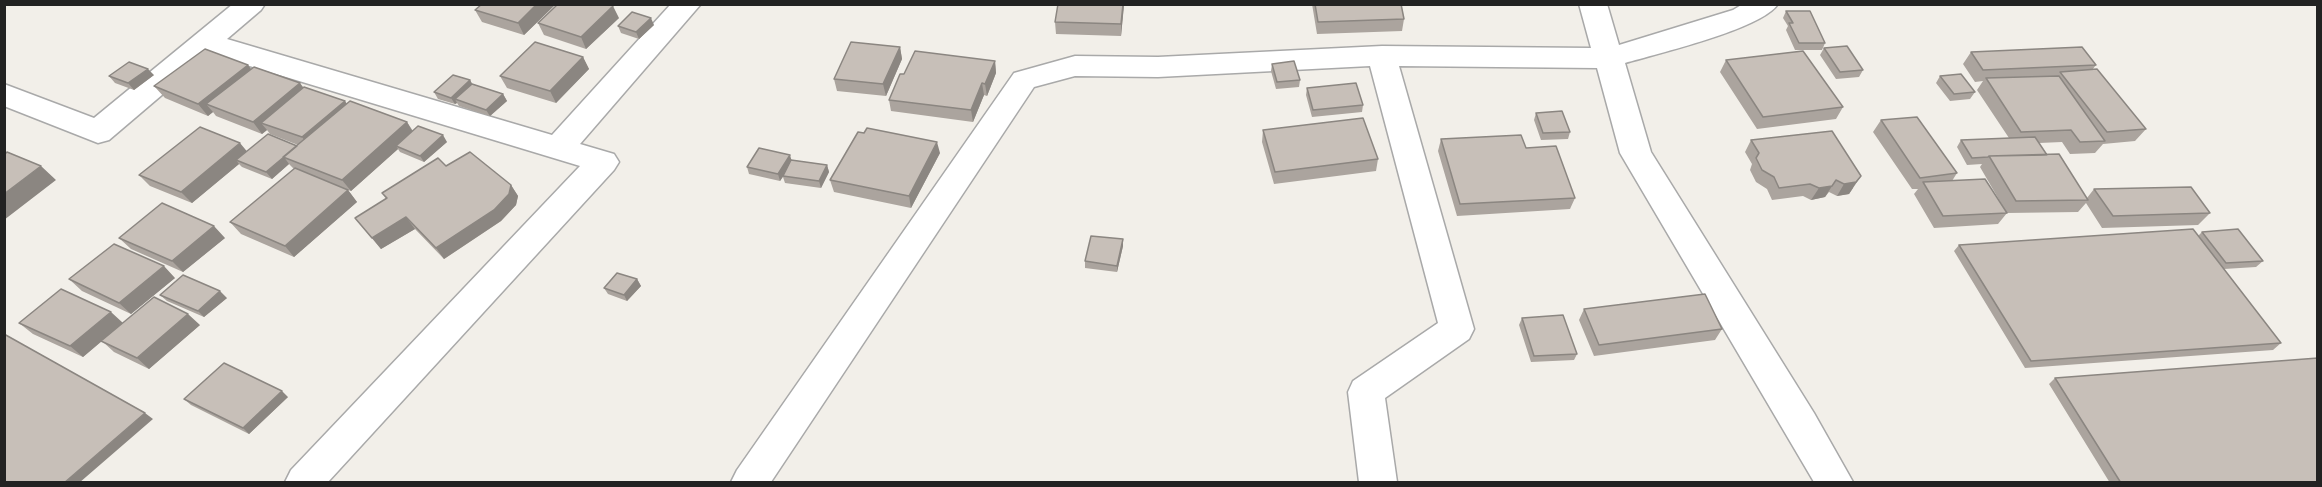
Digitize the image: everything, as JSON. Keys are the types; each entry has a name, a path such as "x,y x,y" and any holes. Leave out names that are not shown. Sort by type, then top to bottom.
{"street":[{"path":"4,94 98,132 208,43 252,4"},
{"path":"558,149 687,4"},
{"path":"1593,4 1636,153 1802,424 1834,483"},
{"path":"750,483 1024,80 1075,66 1158,67 1382,56 1610,58 1743,17 1764,4"},
{"path":"208,43 603,162 304,483"},
{"path":"1378,483 1366,392 1457,329 1382,56"}],"building":[{"path":"482,4 537,4 518,23 475,10"},
{"path":"558,4 610,4 613,6 581,37 538,23"},
{"path":"1058,4 1123,4 1121,24 1055,22"},
{"path":"1315,4 1401,4 1404,19 1318,22"},
{"path":"1786,11 1810,11 1825,43 1799,43 1789,23 1793,23"},
{"path":"632,12 651,18 636,32 618,26"},
{"path":"535,42 583,57 550,91 500,76"},
{"path":"851,42 900,47 883,84 834,79"},
{"path":"1847,46 1863,70 1840,72 1824,48"},
{"path":"2082,47 2096,65 1983,70 1971,52"},
{"path":"205,49 248,65 198,104 154,86"},
{"path":"915,51 995,61 985,84 982,83 971,110 889,100 900,74 904,74"},
{"path":"1803,51 1843,107 1763,117 1726,60"},
{"path":"1294,61 1300,80 1277,82 1272,64"},
{"path":"129,62 148,69 128,83 109,76"},
{"path":"254,67 300,83 253,122 206,104"},
{"path":"2097,69 2146,129 2107,132 2060,72"},
{"path":"1961,74 1975,92 1954,94 1940,76"},
{"path":"453,75 470,80 451,98 434,92"},
{"path":"2059,76 2105,141 2080,142 2071,130 2021,132 1986,78"},
{"path":"1356,83 1363,105 1313,110 1307,88"},
{"path":"472,84 503,94 486,110 455,99"},
{"path":"304,87 345,101 302,137 261,123"},
{"path":"350,101 407,122 342,180 283,157"},
{"path":"1562,111 1570,132 1543,133 1536,113"},
{"path":"1917,117 1957,173 1920,178 1881,120"},
{"path":"1363,118 1378,159 1275,172 1263,130"},
{"path":"418,126 443,135 420,156 396,146"},
{"path":"200,127 240,143 181,192 139,175"},
{"path":"867,128 937,142 909,196 830,180 858,132 864,133"},
{"path":"1832,131 1861,176 1856,182 1844,184 1836,180 1832,186 1819,188 1810,184 1779,188 1774,177 1762,170 1756,158 1759,153 1751,140"},
{"path":"268,134 297,146 266,172 236,160"},
{"path":"1521,135 1526,148 1556,146 1575,198 1460,204 1441,139"},
{"path":"2035,137 2047,155 1972,158 1961,140"},
{"path":"759,148 790,155 778,174 747,167"},
{"path":"7,152 41,166 4,194 4,155"},
{"path":"470,152 511,185 509,194 494,210 436,248 406,217 372,238 355,218 387,198 382,193 438,158 446,166"},
{"path":"2059,154 2088,200 2016,201 1989,156"},
{"path":"791,160 827,165 819,181 783,176"},
{"path":"295,168 348,190 285,246 230,222"},
{"path":"1985,179 2007,213 1943,216 1923,182"},
{"path":"2191,187 2210,213 2113,216 2094,189"},
{"path":"162,203 214,226 172,261 119,238"},
{"path":"2193,229 2281,343 2031,361 1959,245"},
{"path":"2238,229 2263,261 2226,263 2202,232"},
{"path":"1091,236 1123,239 1117,266 1085,261"},
{"path":"114,244 164,266 119,303 69,279"},
{"path":"617,273 637,279 624,295 604,288"},
{"path":"183,275 220,291 198,311 160,295"},
{"path":"61,289 111,312 70,346 19,323"},
{"path":"1705,294 1722,329 1599,345 1584,309"},
{"path":"154,297 188,314 137,358 101,341"},
{"path":"1563,315 1577,354 1534,356 1522,318"},
{"path":"4,334 145,413 64,483 4,483"},
{"path":"2318,358 2318,483 2121,483 2055,378"},
{"path":"224,363 282,391 243,428 184,399"}]}
